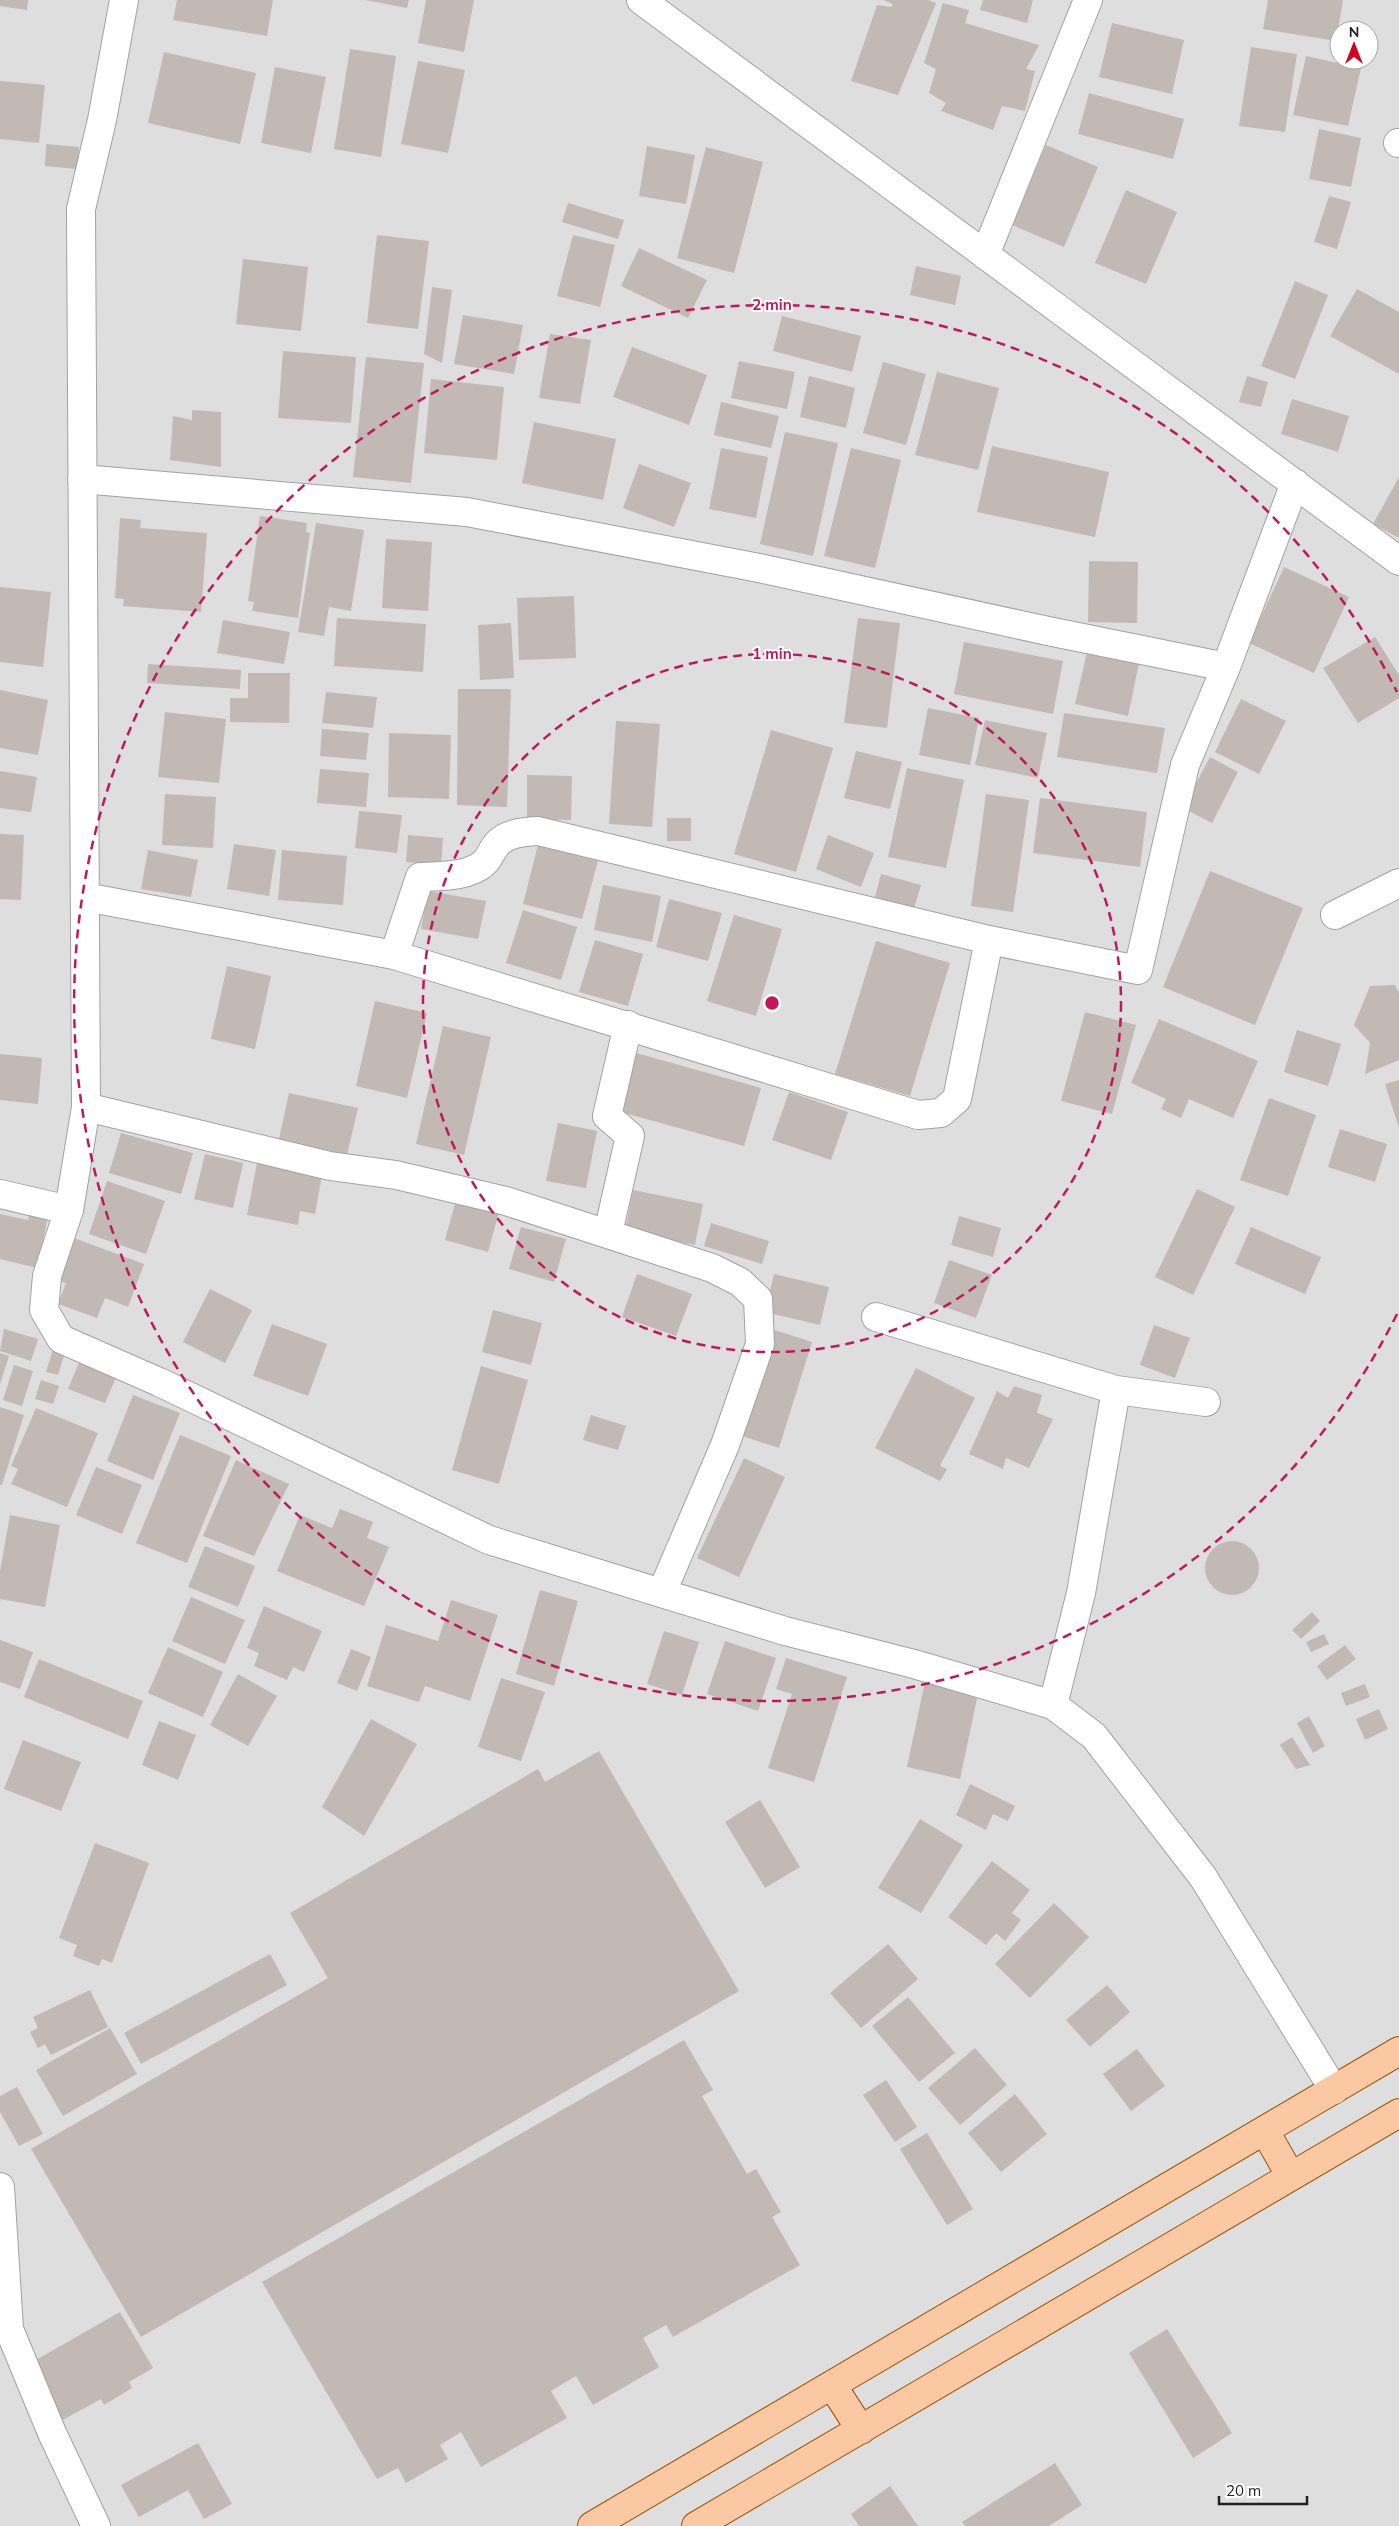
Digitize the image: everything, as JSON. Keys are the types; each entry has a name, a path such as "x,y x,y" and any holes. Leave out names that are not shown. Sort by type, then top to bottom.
{"main road":[{"path":"592,2526 1399,2051"},
{"path":"696,2526 1399,2113"},
{"path":"1265,2131 1290,2176"},
{"path":"832,2385 861,2430"}],"street":[{"path":"124,0 102,120 82,209 86,1107 69,1210 47,1276 44,1310 61,1339 159,1382 489,1540 785,1631 914,1664 1053,1705 1094,1736 1203,1877 1334,2090"},
{"path":"641,0 1399,560"},
{"path":"984,255 1088,0"},
{"path":"82,479 468,512 759,568 1038,629 1226,667"},
{"path":"394,955 420,877 447,876 484,864 497,844 508,836 538,831 989,940 1138,970 1185,765 1226,667 1295,484"},
{"path":"1336,915 1399,883"},
{"path":"85,897 394,955 918,1115 941,1113 957,1099 989,940"},
{"path":"608,1233 630,1136 607,1116 628,1025"},
{"path":"86,1107 330,1166 396,1175 488,1197 608,1233 712,1268 740,1282 758,1299 760,1344 725,1445 662,1592"},
{"path":"0,1194 69,1210"},
{"path":"876,1317 1116,1390 1206,1402"},
{"path":"1053,1705 1081,1593 1116,1390"},
{"path":"0,2187 10,2329 52,2433 96,2526"}],"shaded area":[{"path":"0,0 1399,0 1399,2526 0,2526"}],"building":[{"path":"0,0 28,0 27,10 0,6"},
{"path":"177,0 273,0 267,36 173,20"},
{"path":"365,0 409,0 407,8"},
{"path":"426,0 474,0 464,52 418,43"},
{"path":"883,0 928,0 936,3 898,95 851,81 877,5 891,7 893,4"},
{"path":"983,0 1033,0 1027,23 980,10"},
{"path":"1268,0 1343,0 1340,20 1329,20 1329,40 1263,29"},
{"path":"943,3 969,10 965,23 1039,45 1026,69 1035,71 1025,111 1002,106 993,130 941,111 946,103 929,93 936,69 924,63"},
{"path":"1112,23 1184,40 1172,94 1099,77"},
{"path":"1251,47 1297,54 1285,132 1239,126"},
{"path":"350,49 396,56 381,157 334,149"},
{"path":"164,52 256,73 240,144 148,123"},
{"path":"1306,56 1329,61 1329,70 1361,70 1348,126 1293,115"},
{"path":"418,61 465,70 448,153 401,144"},
{"path":"275,67 326,77 311,153 261,143"},
{"path":"0,81 45,85 39,143 0,139"},
{"path":"1089,93 1184,119 1173,159 1078,134"},
{"path":"1319,129 1361,138 1351,187 1309,179"},
{"path":"46,144 79,147 77,169 45,166"},
{"path":"1046,145 1098,167 1064,247 1012,225"},
{"path":"647,146 695,155 686,204 639,196"},
{"path":"706,147 763,162 734,273 677,258"},
{"path":"1126,190 1177,212 1146,284 1095,263"},
{"path":"1329,196 1351,202 1337,249 1314,242"},
{"path":"568,203 624,220 618,239 562,222"},
{"path":"377,235 429,241 418,329 367,323"},
{"path":"573,235 615,245 600,307 557,296"},
{"path":"639,248 707,280 688,318 621,286"},
{"path":"243,259 308,267 301,331 236,324"},
{"path":"916,266 961,276 955,305 910,295"},
{"path":"1295,281 1328,295 1295,379 1261,366"},
{"path":"432,287 452,290 442,363 424,354"},
{"path":"1357,289 1399,312 1399,374 1330,336"},
{"path":"463,315 523,325 514,374 454,364"},
{"path":"782,316 861,336 852,372 773,351"},
{"path":"550,334 591,340 580,404 539,398"},
{"path":"632,347 707,375 689,425 613,397"},
{"path":"283,351 356,357 351,423 278,418"},
{"path":"366,357 424,363 411,483 353,477"},
{"path":"739,361 795,372 787,409 731,398"},
{"path":"883,362 926,374 906,445 863,433"},
{"path":"937,372 999,388 978,470 915,455"},
{"path":"809,376 855,388 846,428 800,417"},
{"path":"1247,376 1268,382 1261,407 1239,402"},
{"path":"431,379 504,387 497,460 424,453"},
{"path":"1292,399 1349,416 1338,452 1281,434"},
{"path":"721,402 779,416 771,448 714,435"},
{"path":"192,410 221,412 221,467 170,460 173,416 192,420"},
{"path":"534,422 616,439 603,500 522,483"},
{"path":"785,432 838,443 813,556 760,544"},
{"path":"992,446 1109,472 1095,537 977,512"},
{"path":"721,448 768,457 756,518 709,509"},
{"path":"851,448 901,460 875,568 824,556"},
{"path":"639,464 691,483 674,527 623,508"},
{"path":"1399,477 1399,538 1373,524"},
{"path":"260,516 307,523 306,532 310,533 298,618 252,611 254,602 248,601"},
{"path":"120,518 141,520 140,528 207,533 201,612 123,606 124,599 115,598"},
{"path":"316,523 364,530 351,611 329,607 324,636 298,632"},
{"path":"386,539 432,542 428,611 382,608"},
{"path":"1089,561 1138,562 1137,623 1088,622"},
{"path":"1284,567 1349,597 1314,673 1249,643"},
{"path":"0,587 51,592 43,667 0,662"},
{"path":"574,596 576,658 519,660 517,598"},
{"path":"337,618 426,624 423,672 334,666"},
{"path":"858,618 900,623 887,728 844,723"},
{"path":"223,620 290,632 284,664 217,653"},
{"path":"511,623 514,678 480,680 478,625"},
{"path":"1375,637 1399,675 1399,698 1358,723 1323,668"},
{"path":"964,642 1063,661 1053,714 954,694"},
{"path":"1087,652 1139,663 1128,716 1075,704"},
{"path":"148,664 241,670 240,689 147,683"},
{"path":"248,673 290,673 289,723 230,722 230,698 248,698"},
{"path":"458,689 511,689 507,807 457,805"},
{"path":"0,690 48,700 38,755 0,748"},
{"path":"326,692 377,697 373,728 322,723"},
{"path":"1241,699 1286,721 1259,774 1215,752"},
{"path":"928,708 979,718 970,765 919,755"},
{"path":"165,712 226,719 219,783 158,777"},
{"path":"1064,713 1165,728 1157,773 1057,757"},
{"path":"985,720 1047,733 1038,778 975,765"},
{"path":"616,721 660,724 652,827 609,824"},
{"path":"322,729 369,733 366,760 320,756"},
{"path":"771,730 833,748 796,872 734,854"},
{"path":"389,733 451,735 449,799 388,797"},
{"path":"856,751 902,762 890,809 844,798"},
{"path":"1210,757 1238,772 1212,823 1183,808"},
{"path":"907,768 964,780 946,868 888,857"},
{"path":"320,769 369,773 366,807 317,803"},
{"path":"0,771 37,777 31,812 0,808"},
{"path":"527,775 572,776 571,820 527,819"},
{"path":"165,794 216,797 213,848 162,845"},
{"path":"986,794 1029,800 1013,912 971,906"},
{"path":"1040,798 1147,812 1140,867 1033,853"},
{"path":"359,811 402,815 397,853 355,848"},
{"path":"667,818 691,818 691,841 667,841"},
{"path":"0,834 24,835 21,900 0,899"},
{"path":"408,835 443,838 441,865 406,862"},
{"path":"828,835 874,853 861,887 816,869"},
{"path":"234,844 276,850 269,896 227,889"},
{"path":"538,845 598,861 582,919 523,904"},
{"path":"148,850 198,860 191,897 141,889"},
{"path":"282,850 347,856 343,905 278,900"},
{"path":"1210,871 1303,908 1255,1025 1163,987"},
{"path":"881,874 921,885 914,908 875,897"},
{"path":"603,885 661,896 652,942 594,930"},
{"path":"428,891 486,901 478,939 421,929"},
{"path":"669,899 722,913 708,961 656,947"},
{"path":"523,910 577,927 561,980 506,963"},
{"path":"734,915 782,929 756,1016 707,1001"},
{"path":"595,940 643,954 628,1006 579,992"},
{"path":"876,941 950,963 910,1096 835,1074"},
{"path":"227,966 271,976 255,1049 211,1039"},
{"path":"1395,985 1399,993 1399,1060 1365,1074 1370,1043 1354,1025 1370,986"},
{"path":"375,1001 427,1013 407,1098 356,1086"},
{"path":"1085,1012 1136,1025 1112,1114 1061,1101"},
{"path":"1159,1019 1258,1061 1233,1118 1189,1099 1181,1118 1161,1109 1166,1099 1131,1083"},
{"path":"443,1026 491,1037 464,1155 416,1144"},
{"path":"1297,1030 1341,1044 1328,1086 1284,1072"},
{"path":"633,1052 761,1088 744,1146 617,1111"},
{"path":"0,1054 42,1058 38,1104 0,1100"},
{"path":"1399,1080 1399,1128 1385,1084"},
{"path":"789,1092 848,1112 831,1160 772,1140"},
{"path":"289,1093 358,1108 347,1155 279,1139"},
{"path":"1269,1098 1316,1115 1288,1196 1240,1180"},
{"path":"558,1123 597,1131 586,1188 546,1181"},
{"path":"1340,1129 1387,1144 1375,1182 1328,1167"},
{"path":"121,1133 193,1153 181,1194 109,1173"},
{"path":"205,1154 243,1163 233,1208 194,1199"},
{"path":"257,1163 322,1175 315,1214 300,1211 298,1225 247,1215"},
{"path":"107,1181 165,1201 146,1254 89,1234"},
{"path":"1197,1189 1235,1207 1193,1295 1155,1277"},
{"path":"633,1190 703,1204 695,1245 625,1231"},
{"path":"456,1200 499,1212 488,1252 445,1240"},
{"path":"29,1213 48,1217 37,1268 0,1259 0,1214 28,1220"},
{"path":"959,1216 1001,1228 993,1257 951,1245"},
{"path":"711,1223 769,1241 762,1264 704,1246"},
{"path":"521,1227 566,1239 554,1282 509,1269"},
{"path":"1251,1227 1321,1257 1305,1294 1235,1264"},
{"path":"74,1238 144,1264 128,1307 105,1298 97,1318 58,1304 66,1283 57,1281"},
{"path":"949,1260 992,1275 976,1318 934,1303"},
{"path":"637,1274 692,1294 676,1336 622,1317"},
{"path":"774,1274 829,1287 820,1325 765,1312"},
{"path":"210,1289 252,1310 225,1363 183,1342"},
{"path":"493,1310 542,1323 531,1365 482,1352"},
{"path":"272,1324 327,1344 308,1396 253,1376"},
{"path":"1154,1325 1190,1338 1175,1378 1140,1365"},
{"path":"4,1329 38,1339 31,1361 0,1351"},
{"path":"775,1330 812,1342 779,1448 742,1436"},
{"path":"54,1346 66,1349 58,1375 46,1372"},
{"path":"0,1353 9,1356 0,1384"},
{"path":"80,1360 117,1375 105,1403 68,1389"},
{"path":"14,1365 33,1371 22,1406 3,1400"},
{"path":"481,1366 528,1380 499,1484 452,1470"},
{"path":"916,1368 975,1398 940,1466 947,1469 940,1481 875,1448"},
{"path":"41,1380 59,1386 53,1404 35,1399"},
{"path":"1014,1386 1042,1395 1037,1413 1053,1419 1029,1468 1006,1458 1003,1469 969,1454 997,1391 1008,1398"},
{"path":"133,1395 180,1413 153,1480 107,1461"},
{"path":"0,1407 24,1415 2,1485 0,1485"},
{"path":"36,1408 98,1433 67,1507 11,1484 18,1469 11,1466"},
{"path":"591,1415 626,1426 618,1450 583,1440"},
{"path":"180,1435 231,1456 187,1563 136,1543"},
{"path":"744,1458 785,1477 739,1577 697,1558"},
{"path":"236,1460 289,1484 254,1556 203,1536"},
{"path":"96,1467 142,1485 122,1534 76,1515"},
{"path":"340,1509 373,1522 367,1538 389,1547 364,1606 277,1571 300,1515 332,1528"},
{"path":"10,1515 60,1525 45,1607 0,1599 0,1571"},
{"path":"1232,1541 1242,1543 1251,1549 1257,1558 1259,1568 1257,1578 1251,1587 1242,1593 1232,1595 1222,1593 1213,1587 1207,1578 1205,1568 1207,1558 1213,1549 1222,1543"},
{"path":"205,1546 255,1566 238,1607 188,1587"},
{"path":"540,1590 578,1601 554,1686 516,1674"},
{"path":"191,1597 245,1620 225,1664 172,1641"},
{"path":"451,1600 498,1615 470,1701 425,1686 419,1702 367,1686 386,1625 438,1641"},
{"path":"264,1606 322,1631 304,1672 293,1667 287,1680 254,1666 259,1653 247,1648"},
{"path":"1312,1612 1320,1621 1301,1639 1292,1630"},
{"path":"664,1631 699,1642 682,1695 647,1684"},
{"path":"1324,1634 1329,1644 1311,1652 1306,1642"},
{"path":"0,1640 33,1652 20,1689 0,1682"},
{"path":"725,1641 776,1658 758,1711 707,1694"},
{"path":"1345,1645 1356,1659 1327,1680 1317,1666"},
{"path":"168,1647 223,1672 203,1717 148,1693"},
{"path":"351,1649 371,1657 357,1691 337,1683"},
{"path":"786,1658 847,1677 814,1782 768,1768 792,1694 776,1689"},
{"path":"39,1659 143,1701 128,1739 24,1697"},
{"path":"238,1674 277,1696 248,1746 210,1725"},
{"path":"926,1677 979,1689 960,1779 907,1767"},
{"path":"501,1678 545,1692 521,1761 478,1747"},
{"path":"1365,1684 1370,1697 1346,1706 1341,1693"},
{"path":"1379,1709 1388,1729 1365,1740 1356,1719"},
{"path":"1309,1716 1325,1746 1313,1753 1297,1723"},
{"path":"371,1719 417,1744 364,1836 322,1807"},
{"path":"159,1721 196,1735 178,1780 142,1765"},
{"path":"1292,1737 1310,1765 1296,1769 1280,1745"},
{"path":"23,1740 81,1762 61,1811 4,1789"},
{"path":"599,1751 739,1991 141,2337 31,2149 328,1978 290,1913 538,1769 545,1782"},
{"path":"970,1784 1015,1806 1008,1821 993,1814 986,1830 956,1815"},
{"path":"760,1800 800,1867 765,1888 725,1822"},
{"path":"920,1819 963,1845 921,1913 878,1888"},
{"path":"95,1843 149,1863 112,1963 102,1959 99,1966 73,1956 77,1945 59,1938"},
{"path":"992,1861 1030,1890 1012,1913 1021,1920 1005,1941 996,1933 986,1945 948,1917"},
{"path":"1054,1903 1089,1937 1030,1998 995,1964"},
{"path":"888,1944 918,1979 861,2028 830,1993"},
{"path":"270,1954 287,1985 141,2064 124,2033"},
{"path":"1107,1985 1130,2012 1090,2047 1066,2020"},
{"path":"90,1990 108,2027 51,2055 45,2044 38,2048 30,2032 38,2028 33,2017"},
{"path":"908,1997 955,2053 919,2082 872,2026"},
{"path":"110,2028 137,2074 63,2116 36,2070"},
{"path":"684,2040 713,2090 702,2096 747,2174 756,2169 781,2212 772,2217 800,2265 673,2337 666,2325 643,2338 659,2367 593,2405 576,2376 551,2391 567,2418 481,2467 461,2432 440,2445 448,2459 406,2483 398,2468 377,2479 262,2282"},
{"path":"975,2048 1007,2085 960,2125 928,2088"},
{"path":"1137,2049 1165,2086 1131,2111 1103,2074"},
{"path":"886,2080 917,2127 895,2142 863,2095"},
{"path":"17,2087 43,2134 19,2146 0,2112 0,2096"},
{"path":"1015,2094 1047,2134 1001,2172 968,2133"},
{"path":"927,2133 973,2209 947,2225 900,2149"},
{"path":"120,2312 153,2368 129,2382 132,2388 104,2405 101,2399 61,2421 29,2364"},
{"path":"1167,2329 1232,2433 1193,2458 1129,2353"},
{"path":"198,2443 232,2504 204,2519 188,2490 139,2517 121,2485"},
{"path":"1055,2463 1082,2505 1049,2526 965,2526 962,2522"},
{"path":"890,2486 918,2526 859,2526 851,2514"}]}
